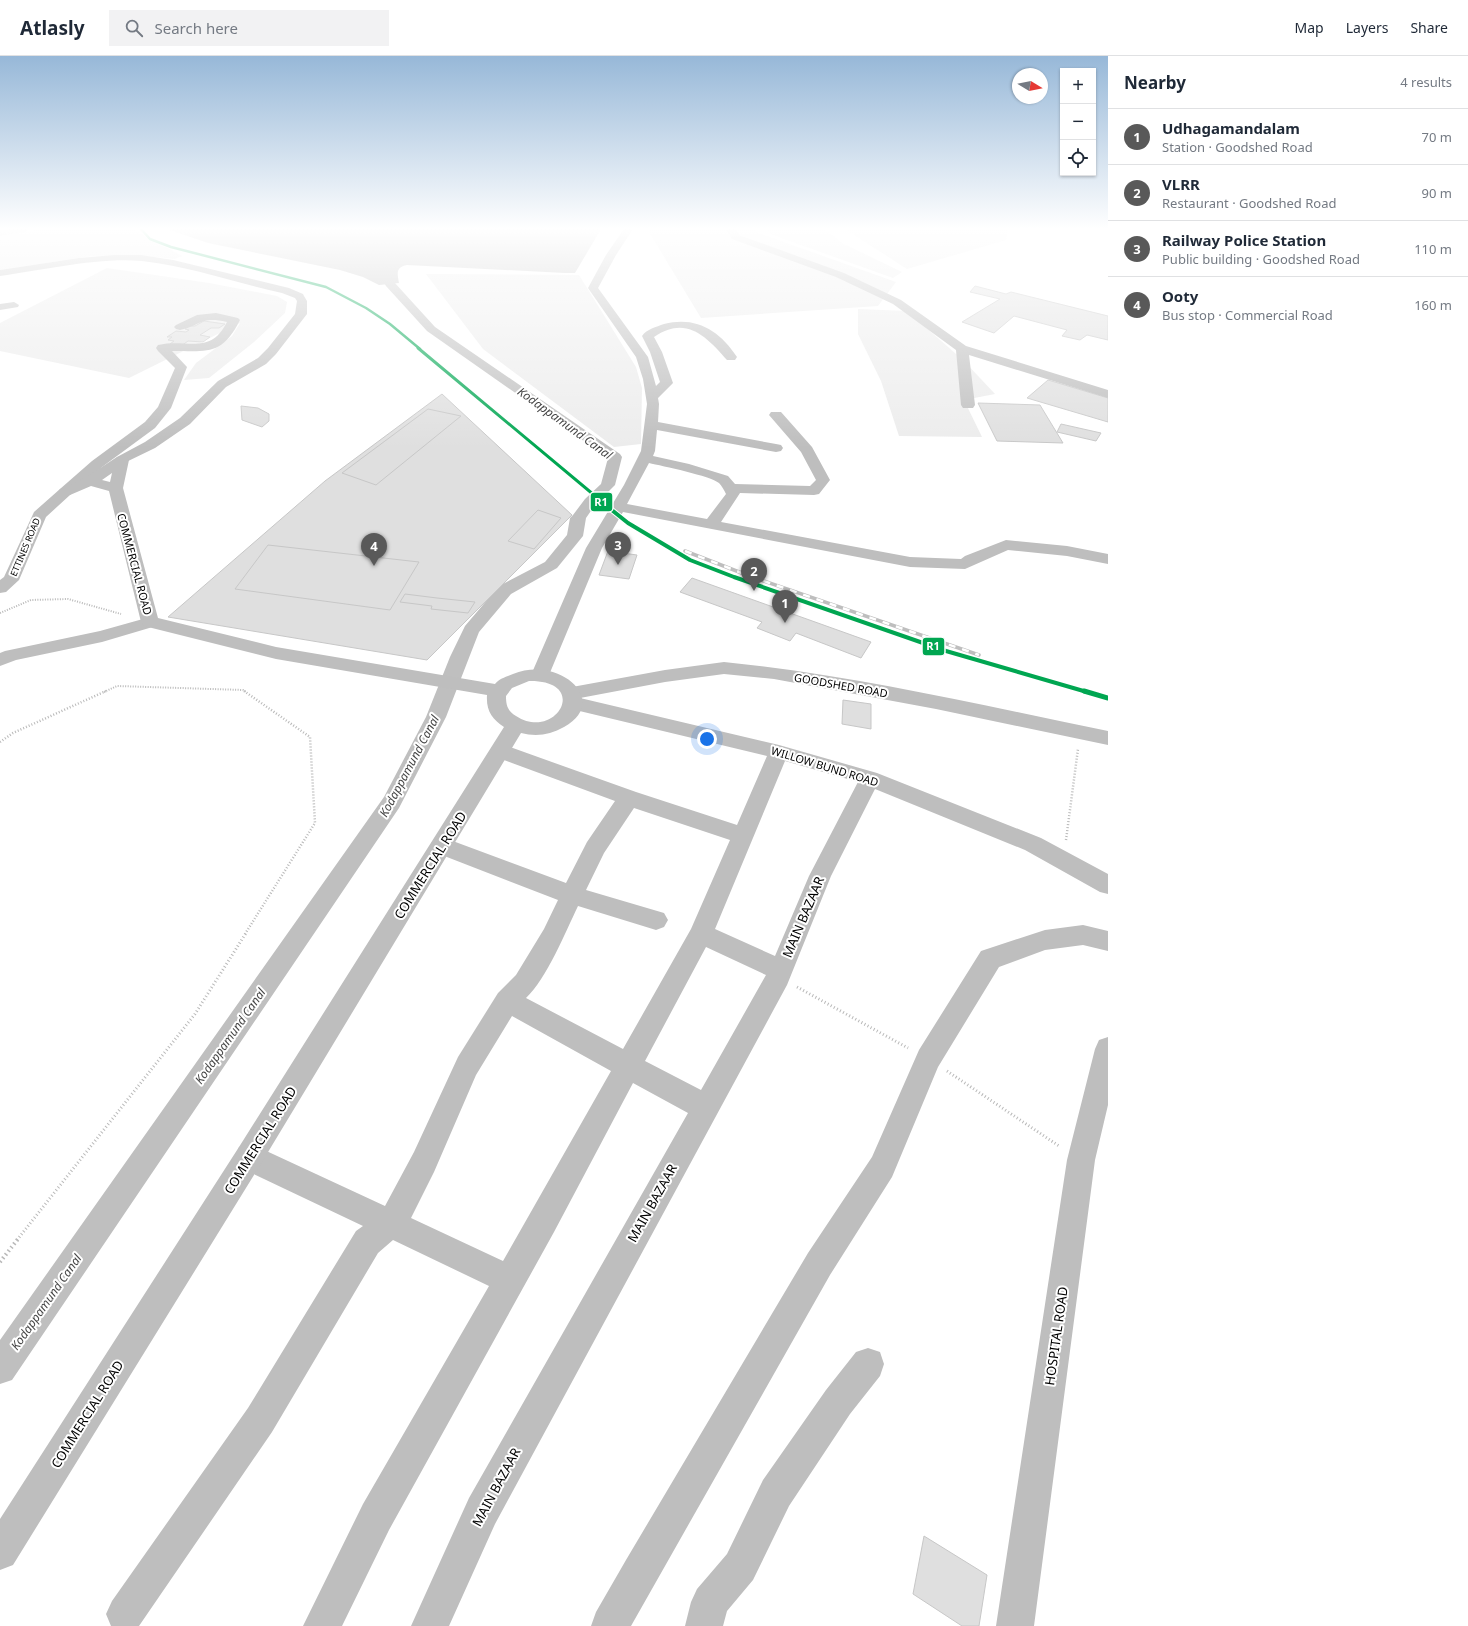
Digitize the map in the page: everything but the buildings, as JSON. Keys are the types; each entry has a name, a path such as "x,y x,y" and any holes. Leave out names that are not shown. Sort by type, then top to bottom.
{"street":[{"name":"ETTINES ROAD","path":"0,588 11,580 39,515 65,492 90,481 122,460 150,445 185,421 222,384 262,361 272,351 301,314 302,302"},
{"path":"540,675 594,548 648,451 652,397 649,379 642,356 603,302"},
{"path":"897,302 962,349 1108,394"},
{"path":"0,307 14,305"},
{"path":"65,492 98,464 150,425 164,408 181,366 227,334 234,320 216,316 201,317 180,327"},
{"path":"652,397 667,383 656,352 648,336 652,332 680,324 699,327 713,337 731,357"},
{"path":"181,366 162,348 210,347"},
{"path":"962,349 968,405"},
{"path":"731,488 814,491 824,480 806,450 776,415"},
{"path":"651,425 776,448"},
{"path":"644,458 684,467 722,479 731,488 733,494 711,525"},
{"path":"90,481 116,488 122,460"},
{"name":"COMMERCIAL ROAD","path":"116,488 150,622 276,653 498,691"},
{"path":"618,507 910,562 965,564 971,559 1006,545 1067,551 1108,559"},
{"path":"0,660 11,655 102,636 150,622"},
{"name":"GOODSHED ROAD","path":"573,698 665,676 724,668 774,672 936,702 1108,738"},
{"path":"527,675 540,675 559,680 566,685 573,698 571,711 564,719 554,725 541,728 515,726 506,721 496,707 495,699 498,691 505,684 515,678 527,675"},
{"name":"WILLOW BUND ROAD","path":"573,698 779,752 870,778 1033,844 1063,860 1102,877"},
{"name":"COMMERCIAL ROAD","path":"0,1552 250,1156 515,726"},
{"path":"500,751 629,798 744,836"},
{"path":"322,1626 376,1516 510,1280 702,934 779,752"},
{"name":"MAIN BAZAAR","path":"430,1626 482,1511 781,970 820,876 870,778"},
{"path":"125,1614 260,1420 367,1242 394,1220 424,1162 467,1066 507,1001 525,983 552,936 595,848 629,798"},
{"path":"442,846 572,895 656,920"},
{"path":"702,934 781,970"},
{"path":"610,1626 639,1573 819,1264 882,1166 928,1059 990,959 1045,940 1083,935 1108,941"},
{"path":"507,1001 630,1065 705,1107"},
{"name":"HOSPITAL ROAD","path":"1016,1626 1081,1160 1108,1049"},
{"path":"250,1156 510,1280"},
{"path":"704,1626 710,1602 740,1567 776,1493 838,1402 868,1364"}],"path":[{"path":"0,613 31,600 68,599 150,622"},
{"path":"0,742 13,733 117,686 243,690 310,737 315,823 195,1014 0,1262"},
{"path":"1063,860 1081,732"}],"shaded area":[{"path":"40,302 287,302 285,313 254,342 209,378 184,380 196,363 232,336 240,323 129,378 0,351 0,323"},
{"path":"447,302 596,302 636,367 642,388 641,444 614,447 483,349"},
{"path":"691,302 881,302 878,306 701,318"},
{"path":"858,309 907,311 964,361 995,394 964,400 982,437 899,436 881,381 858,334"}],"waterway":[{"name":"Kodappamund Canal","path":"0,1368 392,802 436,717 471,630 505,590 551,565 575,536 578,518 590,502 608,485 615,457 431,329 407,302"}],"railway":[{"path":"628,523 690,560 734,577 946,651 1087,692"},
{"path":"685,551 752,577 979,655"},
{"path":"1084,691 1108,698"}],"transit line":[{"name":"R1","path":"355,302 390,324 580,485 628,523 690,560 734,577 946,651 1108,698"}],"place":[{"name":"Railway Police Station","path":"618,565"},
{"name":"Ooty","path":"374,566"},
{"name":"VLRR","path":"754,591"},
{"name":"Udhagamandalam","path":"785,623"}]}
